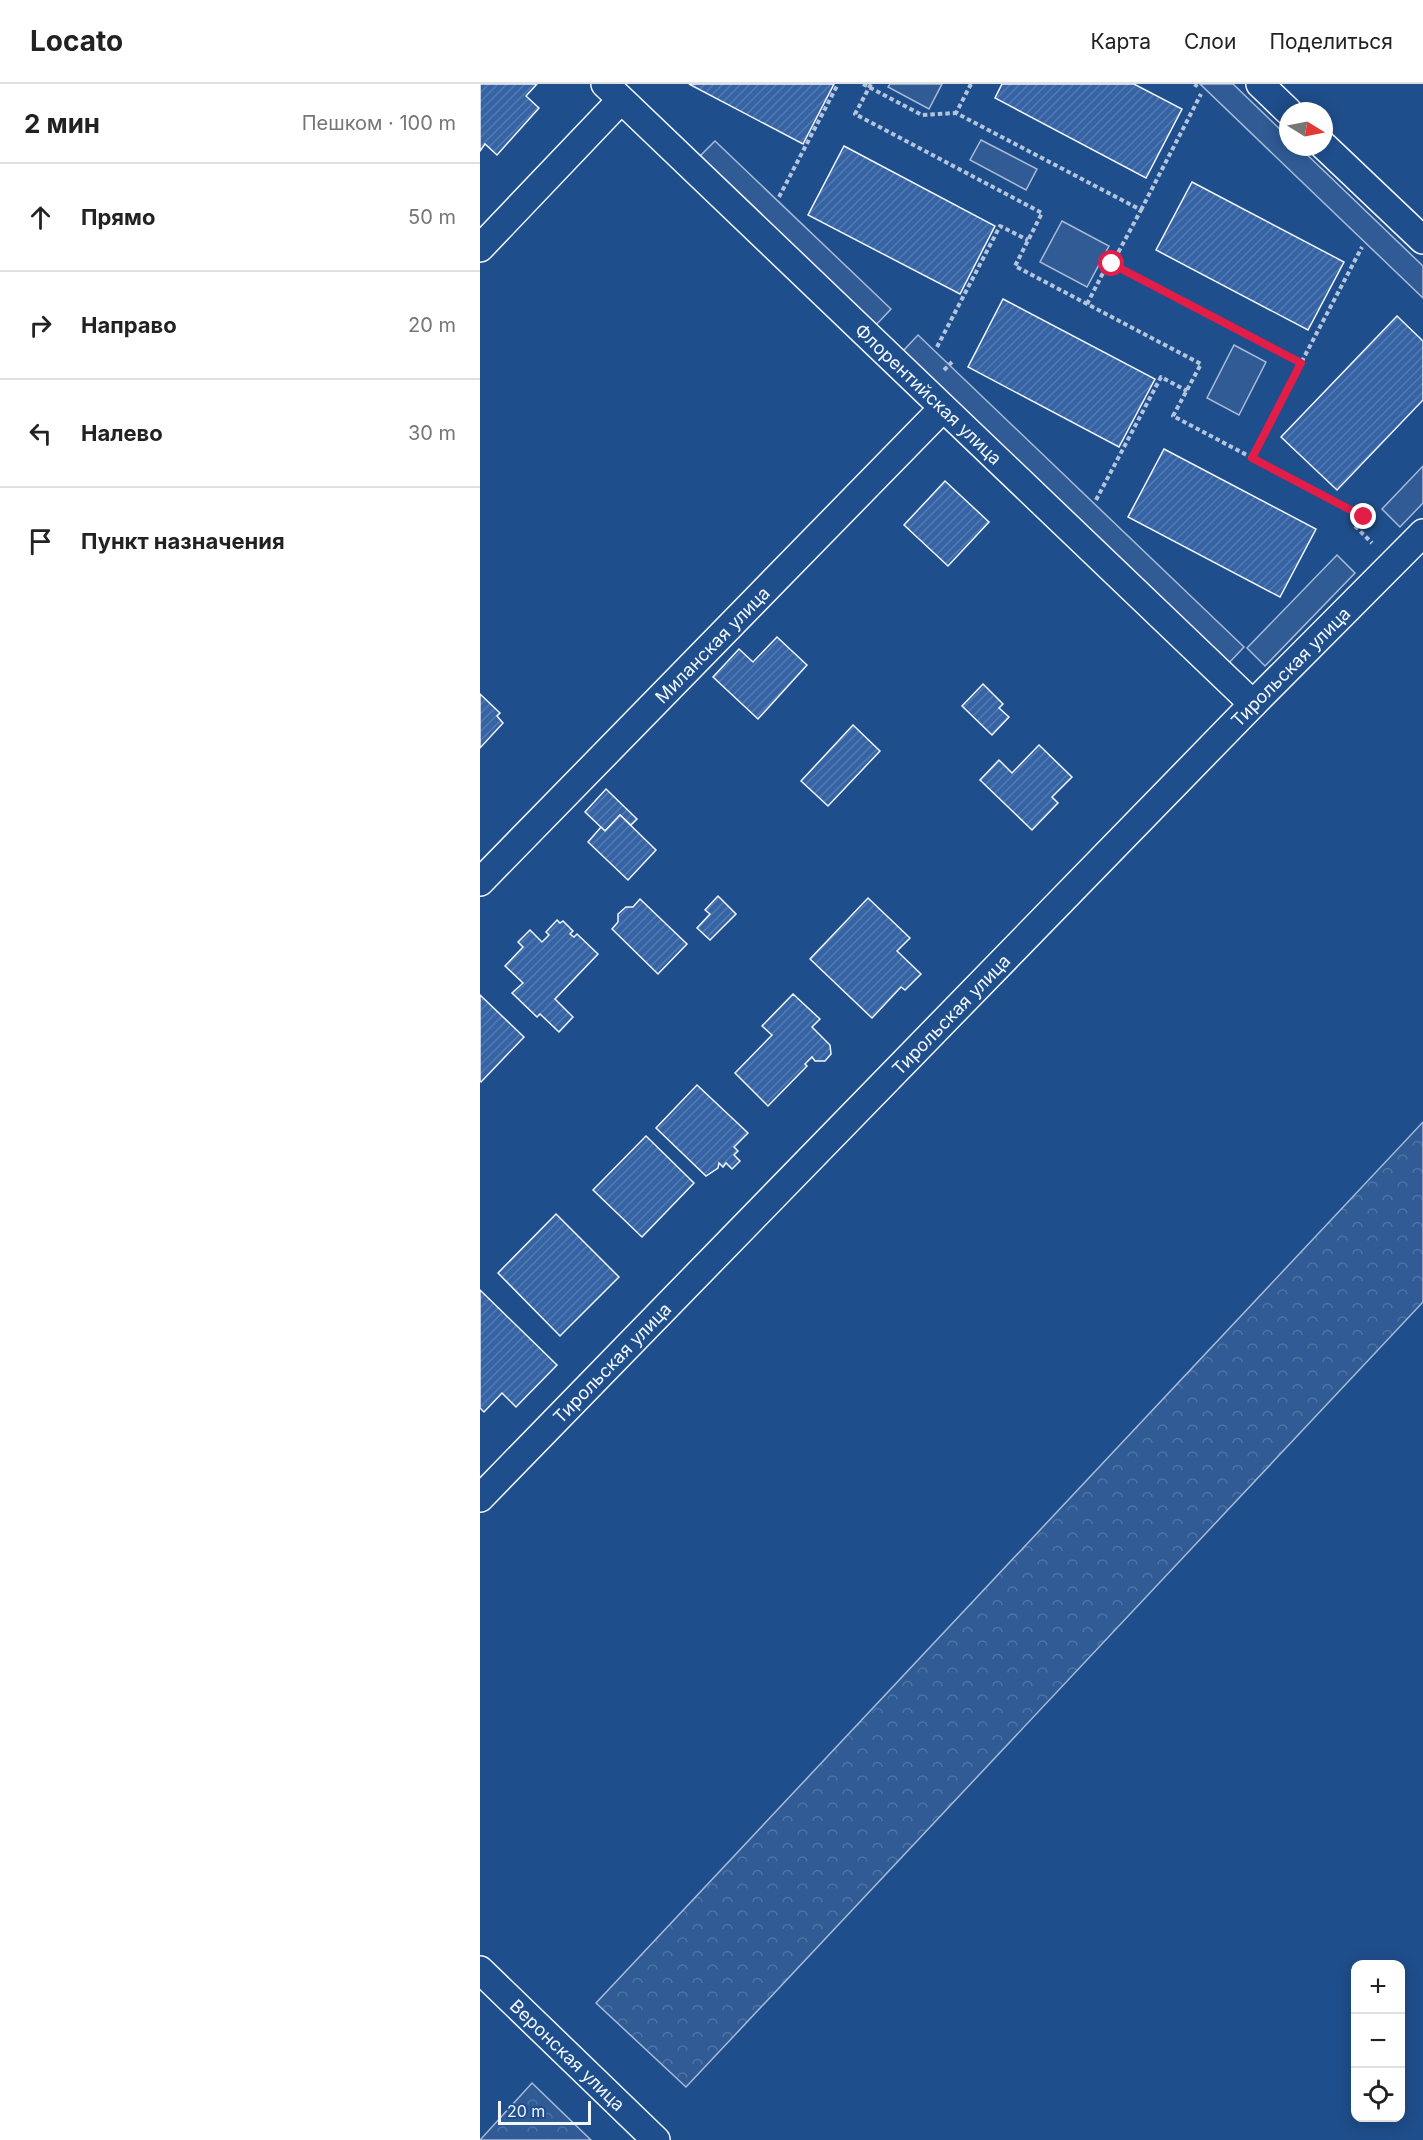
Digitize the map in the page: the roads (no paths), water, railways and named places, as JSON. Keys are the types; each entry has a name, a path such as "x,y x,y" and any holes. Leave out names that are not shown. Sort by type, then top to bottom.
{"street":[{"path":"1260,84 1279,102"},
{"path":"480,248 613,92"},
{"name":"Флорентийская улица","path":"613,92 1253,704"},
{"path":"1333,155 1423,240"},
{"name":"Миланская улица","path":"480,882 943,408"},
{"name":"Тирольская улица","path":"480,1498 1253,704 1423,533"},
{"name":"Веронская улица","path":"480,1970 656,2140"}]}
